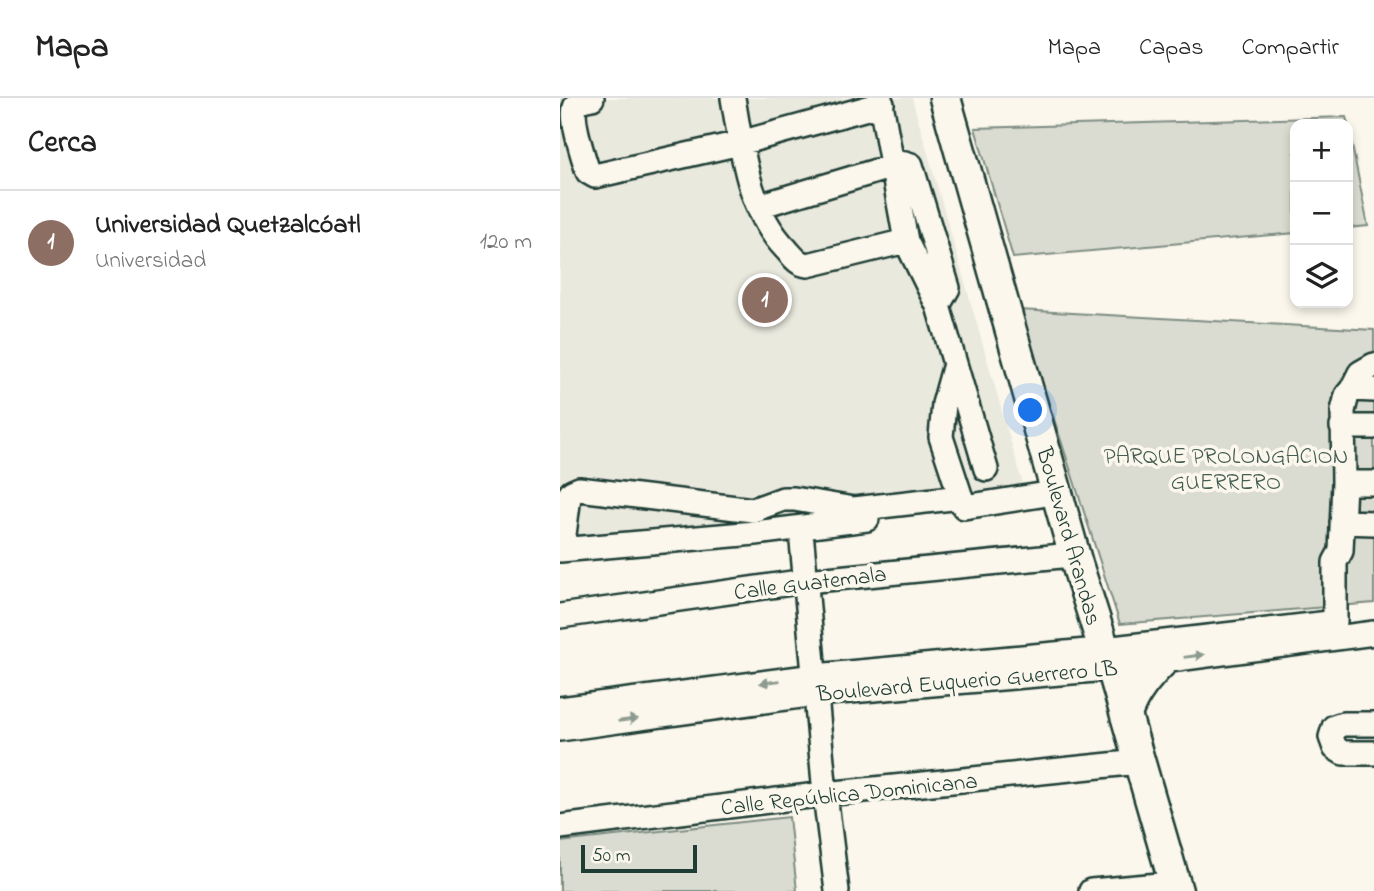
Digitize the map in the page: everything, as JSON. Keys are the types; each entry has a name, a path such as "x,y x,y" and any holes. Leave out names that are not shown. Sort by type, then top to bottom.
{"main road":[{"name":"Boulevard Arandas","path":"929,98 1041,495 1099,659 1166,889"},
{"name":"Boulevard Arandas","path":"945,98 1077,564 1099,659 1126,716 1131,763"},
{"path":"1126,716 1128,706 1142,684 1164,660"}],"street":[{"path":"592,98 582,100 574,111 588,172 595,176 740,144 881,101 906,241 938,306 986,469"},
{"path":"733,98 744,167 759,206 773,236 800,264 808,265 906,241"},
{"path":"759,206 893,166 905,163 911,165 948,288 938,306"},
{"path":"955,364 944,404 941,437 962,502"},
{"path":"1343,626 1346,562 1341,551 1344,483 1342,427 1347,395 1363,389 1360,373 1374,365"},
{"path":"1342,427 1374,427"},
{"path":"1344,483 1374,483"},
{"path":"962,502 755,533 561,550 569,496 579,489 753,510 783,499 854,509 1041,495"},
{"path":"753,510 755,533"},
{"path":"1342,522 1374,523"},
{"path":"803,542 825,794 837,891"},
{"name":"Calle Guatemala","path":"560,616 806,581 1061,556"},
{"name":"Boulevard Euquerio Guerrero LB","path":"1099,659 1164,660 1374,618"},
{"name":"Boulevard Euquerio Guerrero LB","path":"560,709 1099,659 1343,626 1374,633"},
{"name":"Boulevard Euquerio Guerrero LB","path":"560,729 815,685"},
{"path":"1374,724 1343,724 1334,727 1331,737 1335,748 1343,753 1374,754"},
{"name":"Calle República Dominicana","path":"560,828 825,794 1131,763"},
{"path":"1091,891 1166,889"}],"shaded area":[{"path":"560,98 912,98 1028,502 560,548"}],"green space":[{"path":"1346,117 1347,119 1290,119 1290,233 1013,258 975,128"},
{"path":"1353,150 1368,226 1353,228"},
{"name":"PARQUE PROLONGACION GUERRERO","path":"1019,310 1374,330 1374,603 1120,624"},
{"path":"789,817 797,891 560,891 560,842"}],"place":[{"name":"Universidad Quetzalcóatl","path":"765,300"}]}
